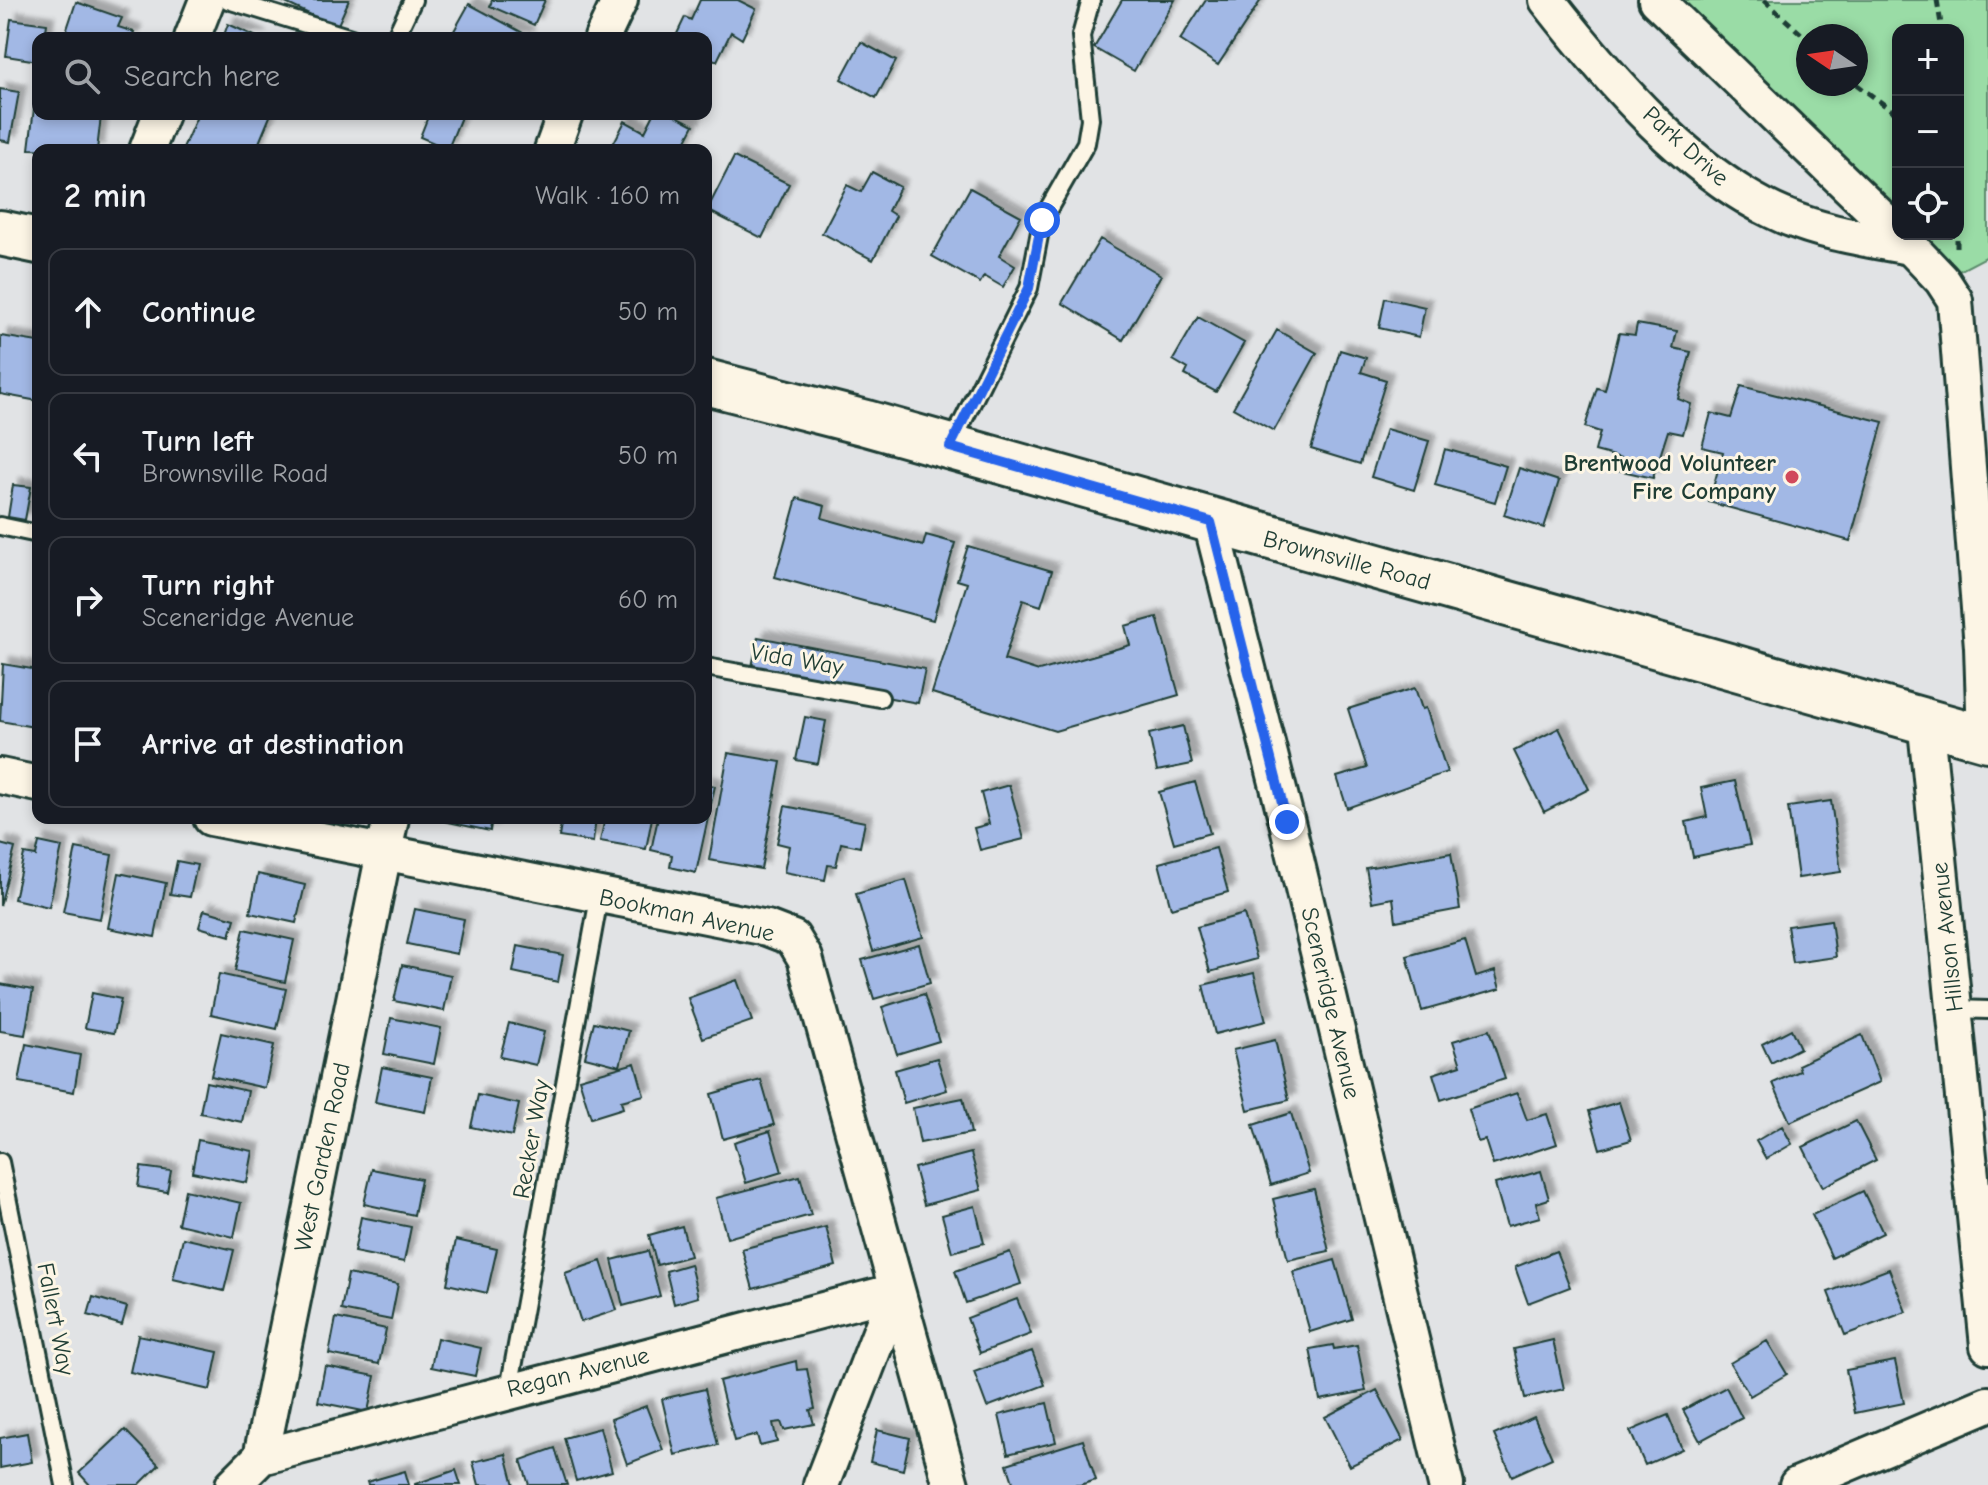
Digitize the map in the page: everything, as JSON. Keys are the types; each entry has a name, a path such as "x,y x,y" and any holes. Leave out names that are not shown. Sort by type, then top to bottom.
{"main road":[{"path":"0,233 32,240"},
{"name":"Brownsville Road","path":"712,384 1925,718 1986,738"}],"street":[{"path":"194,32 207,0"},
{"path":"605,32 620,0"},
{"name":"Park Drive","path":"1547,0 1640,106 1714,176 1751,200 1787,217 1835,232 1908,247"},
{"path":"1656,0 1942,280 1955,300 1979,507 1986,738"},
{"path":"149,144 159,120"},
{"path":"554,144 563,120"},
{"name":"Sceneridge Avenue","path":"1211,522 1287,822 1446,1485"},
{"name":"Hillson Avenue","path":"1925,718 1988,1346"},
{"path":"0,776 32,783"},
{"name":"Bookman Avenue","path":"241,824 599,898 767,928 793,938 805,958 951,1485"},
{"name":"West Garden Road","path":"261,1457 390,824"},
{"path":"821,1485 896,1291"},
{"name":"Regan Avenue","path":"261,1457 509,1389 896,1291"},
{"path":"1797,1485 1988,1404"},
{"path":"233,1485 261,1457"}],"lane":[{"path":"228,0 332,32"},
{"path":"398,32 413,0"},
{"path":"950,447 1029,288 1042,220 1086,143 1090,119 1081,36 1091,0"},
{"path":"0,526 32,533"},
{"name":"Vida Way","path":"712,668 880,698"},
{"name":"Recker Way","path":"509,1389 599,898"},
{"path":"1954,1009 1988,1010"},
{"name":"Fallert Way","path":"0,1162 65,1485"}],"path":[{"path":"1764,0 1796,29"},
{"path":"1937,0 1941,24"},
{"path":"1868,93 1892,111"}],"green space":[{"path":"1670,0 1988,0 1988,256 1942,280 1903,240 1964,240 1964,24 1892,24 1892,229"}],"building":[{"path":"279,0 349,0 337,27"},
{"path":"492,0 545,0 534,25 490,6"},
{"path":"700,0 738,0 756,9 742,39 731,32 717,61 712,59 712,32 678,32 685,17 691,20"},
{"path":"1122,0 1175,0 1134,71 1094,48"},
{"path":"1206,0 1261,0 1218,65 1180,40"},
{"path":"76,2 122,18 118,27 134,32 66,32"},
{"path":"469,4 521,32 453,32"},
{"path":"11,19 47,24 46,32 32,32 32,60 6,56"},
{"path":"228,24 246,32 225,32"},
{"path":"861,42 896,61 876,98 841,79"},
{"path":"0,89 19,92 10,142 0,140"},
{"path":"33,120 101,120 98,144 32,144 32,149 29,149"},
{"path":"195,120 268,120 258,144 185,144"},
{"path":"427,120 460,120 450,144 436,144 420,137"},
{"path":"651,120 684,120 694,125 684,144 613,144 625,121 645,132"},
{"path":"734,157 789,184 762,238 712,213 712,200"},
{"path":"872,172 900,187 888,211 896,216 873,260 822,233 847,185 861,192"},
{"path":"970,188 1021,216 999,256 1015,266 1003,287 984,276 980,283 932,256"},
{"path":"1100,239 1161,275 1123,340 1062,303"},
{"path":"1385,298 1425,307 1419,337 1379,328"},
{"path":"1198,317 1244,343 1216,392 1185,375 1188,369 1173,360"},
{"path":"1637,324 1677,331 1673,348 1691,352 1678,399 1691,404 1683,434 1668,431 1653,478 1618,470 1621,458 1595,451 1600,432 1585,427 1597,388 1605,390 1619,333 1635,335"},
{"path":"1277,330 1317,353 1274,431 1233,408"},
{"path":"1,336 32,341 32,400 0,394"},
{"path":"1340,350 1366,358 1361,372 1386,380 1360,464 1311,449"},
{"name":"Brentwood Volunteer Fire Company","path":"1741,386 1883,422 1850,541 1709,502 1723,452 1702,447 1711,413 1731,418"},
{"path":"1386,429 1429,441 1414,490 1371,477"},
{"path":"1445,449 1506,466 1495,502 1435,485"},
{"path":"1519,468 1559,481 1544,528 1504,515"},
{"path":"13,485 31,487 25,520 8,517"},
{"path":"797,498 825,506 822,518 923,546 926,535 955,543 933,620 775,577"},
{"path":"968,546 1052,571 1041,606 1023,600 1004,660 1039,671 1130,645 1125,626 1157,617 1179,695 1055,731 932,693 967,583 957,580"},
{"path":"758,637 925,669 918,703 751,672"},
{"path":"3,664 32,669 32,727 0,721"},
{"path":"1415,688 1422,709 1426,708 1447,772 1347,808 1337,777 1367,768 1348,709"},
{"path":"805,717 826,721 818,764 796,760"},
{"path":"1183,726 1192,764 1157,771 1149,734"},
{"path":"1559,728 1589,789 1544,812 1514,751"},
{"path":"728,753 781,762 761,869 709,860"},
{"path":"1735,781 1750,845 1693,857 1686,822 1707,817 1701,788"},
{"path":"1195,782 1210,833 1174,843 1159,792"},
{"path":"1009,785 1024,839 980,850 974,828 989,824 981,793"},
{"path":"1831,801 1841,872 1798,878 1788,807"},
{"path":"785,806 865,822 860,847 841,843 836,866 828,865 825,880 784,872 789,846 777,843"},
{"path":"458,824 491,824 490,831"},
{"path":"561,824 595,824 593,842 559,837"},
{"path":"604,824 651,824 646,849 600,841"},
{"path":"657,824 707,824 696,873 670,867 672,855 651,850"},
{"path":"39,842 62,847 49,907 14,899 24,854 36,856"},
{"path":"0,844 15,848 0,906"},
{"path":"76,848 112,855 100,919 63,912"},
{"path":"1216,848 1228,892 1171,908 1159,863"},
{"path":"1451,853 1460,909 1396,921 1393,898 1372,902 1366,868"},
{"path":"177,861 197,865 190,897 170,894"},
{"path":"119,873 166,883 155,937 108,928"},
{"path":"258,874 305,885 296,923 250,913"},
{"path":"906,880 923,937 873,951 856,894"},
{"path":"415,909 464,919 457,954 407,944"},
{"path":"204,910 235,919 230,936 199,927"},
{"path":"1244,914 1257,959 1210,972 1197,927"},
{"path":"1831,920 1836,957 1793,963 1787,926"},
{"path":"244,929 294,940 285,982 235,971"},
{"path":"1465,940 1476,977 1495,971 1500,989 1422,1011 1407,956"},
{"path":"919,944 930,983 874,999 862,960"},
{"path":"518,946 563,955 558,982 513,972"},
{"path":"402,965 451,975 444,1011 394,1001"},
{"path":"1254,973 1266,1021 1215,1034 1203,985"},
{"path":"219,974 286,989 277,1029 211,1014"},
{"path":"737,980 752,1021 703,1038 688,998"},
{"path":"0,984 33,990 25,1035 0,1031"},
{"path":"92,993 121,999 114,1033 85,1028"},
{"path":"924,994 939,1041 897,1054 882,1007"},
{"path":"391,1018 441,1028 434,1064 384,1054"},
{"path":"594,1022 629,1031 620,1066 585,1057"},
{"path":"509,1023 544,1032 536,1065 500,1057"},
{"path":"1791,1029 1800,1048 1771,1063 1762,1044"},
{"path":"1489,1030 1505,1079 1441,1100 1433,1074 1461,1065 1453,1041"},
{"path":"221,1033 274,1045 265,1088 211,1076"},
{"path":"1862,1035 1880,1082 1790,1122 1773,1083 1800,1071 1798,1065"},
{"path":"1275,1040 1289,1100 1248,1110 1233,1050"},
{"path":"26,1044 80,1055 74,1092 19,1082"},
{"path":"937,1058 947,1090 904,1103 895,1070"},
{"path":"635,1063 644,1095 621,1101 623,1108 591,1118 579,1079"},
{"path":"382,1067 432,1077 425,1112 375,1102"},
{"path":"761,1080 774,1125 723,1139 711,1094"},
{"path":"206,1082 248,1091 242,1122 200,1113"},
{"path":"1517,1093 1527,1120 1547,1114 1557,1144 1493,1165 1485,1140 1478,1142 1468,1109"},
{"path":"478,1095 519,1104 512,1136 471,1127"},
{"path":"963,1098 971,1133 920,1143 913,1108"},
{"path":"1619,1102 1631,1140 1600,1149 1589,1111"},
{"path":"1291,1113 1309,1173 1271,1185 1253,1125"},
{"path":"1856,1121 1876,1160 1823,1187 1803,1147"},
{"path":"1782,1126 1792,1144 1766,1159 1756,1141"},
{"path":"770,1131 782,1172 746,1183 734,1142"},
{"path":"198,1140 253,1151 247,1183 192,1172"},
{"path":"971,1153 981,1190 924,1205 914,1168"},
{"path":"141,1167 171,1171 167,1192 138,1187"},
{"path":"372,1169 421,1179 414,1215 364,1204"},
{"path":"1541,1171 1549,1199 1536,1203 1540,1217 1507,1226 1495,1184"},
{"path":"800,1176 811,1215 727,1238 716,1198"},
{"path":"1314,1189 1329,1251 1288,1260 1273,1199"},
{"path":"185,1190 241,1203 234,1237 178,1224"},
{"path":"1863,1191 1883,1233 1832,1258 1812,1215"},
{"path":"975,1206 984,1243 952,1252 942,1215"},
{"path":"361,1217 411,1227 404,1262 354,1252"},
{"path":"682,1226 690,1256 657,1265 649,1235"},
{"path":"826,1227 836,1266 753,1289 742,1249"},
{"path":"183,1238 234,1250 224,1291 173,1279"},
{"path":"456,1240 497,1249 487,1293 447,1284"},
{"path":"648,1251 660,1296 623,1306 612,1260"},
{"path":"1556,1251 1570,1287 1528,1303 1515,1267"},
{"path":"1010,1252 1021,1284 966,1303 955,1271"},
{"path":"1335,1260 1352,1319 1310,1332 1293,1272"},
{"path":"601,1261 617,1310 581,1322 565,1273"},
{"path":"690,1264 698,1297 674,1304 666,1271"},
{"path":"1889,1269 1906,1312 1845,1335 1828,1292"},
{"path":"348,1274 398,1284 391,1320 341,1310"},
{"path":"93,1297 127,1307 122,1325 88,1315"},
{"path":"1017,1299 1031,1334 980,1353 967,1318"},
{"path":"336,1318 386,1329 379,1364 329,1354"},
{"path":"138,1335 218,1352 210,1390 130,1372"},
{"path":"437,1338 481,1348 475,1376 431,1367"},
{"path":"1553,1340 1564,1389 1525,1398 1514,1349"},
{"path":"1767,1341 1787,1374 1750,1396 1730,1363"},
{"path":"1333,1345 1334,1349 1357,1345 1366,1391 1320,1400 1310,1349"},
{"path":"1032,1351 1045,1385 987,1407 974,1372"},
{"path":"796,1361 797,1370 807,1369 815,1409 810,1410 814,1424 784,1430 781,1422 773,1423 777,1442 760,1446 757,1435 734,1441 719,1381"},
{"path":"1895,1361 1904,1403 1855,1413 1846,1370"},
{"path":"325,1366 375,1376 368,1412 318,1402"},
{"path":"1726,1387 1742,1418 1700,1441 1683,1410"},
{"path":"705,1389 718,1445 675,1455 662,1399"},
{"path":"1377,1390 1403,1440 1350,1466 1325,1417"},
{"path":"1047,1403 1056,1442 1008,1454 999,1415"},
{"path":"646,1406 663,1450 627,1464 611,1419"},
{"path":"1668,1415 1682,1449 1645,1465 1630,1431"},
{"path":"1534,1417 1552,1458 1512,1476 1494,1435"},
{"path":"600,1428 612,1471 576,1481 564,1438"},
{"path":"125,1430 159,1465 139,1485 90,1485 79,1473"},
{"path":"877,1430 910,1438 903,1470 870,1462"},
{"path":"27,1433 32,1462 0,1468 0,1438"},
{"path":"1083,1440 1096,1480 1080,1485 1014,1485 1007,1464"},
{"path":"555,1448 567,1485 529,1485 521,1460"},
{"path":"506,1454 514,1485 479,1485 473,1462"},
{"path":"456,1470 461,1485 415,1485 415,1484"},
{"path":"405,1471 409,1485 368,1485 367,1482"}],"place":[{"name":"Brentwood Volunteer Fire Company","path":"1792,477"}],"route":[{"path":"1042,220 1036,238 1029,288 950,447 1211,522 1287,822"}]}
